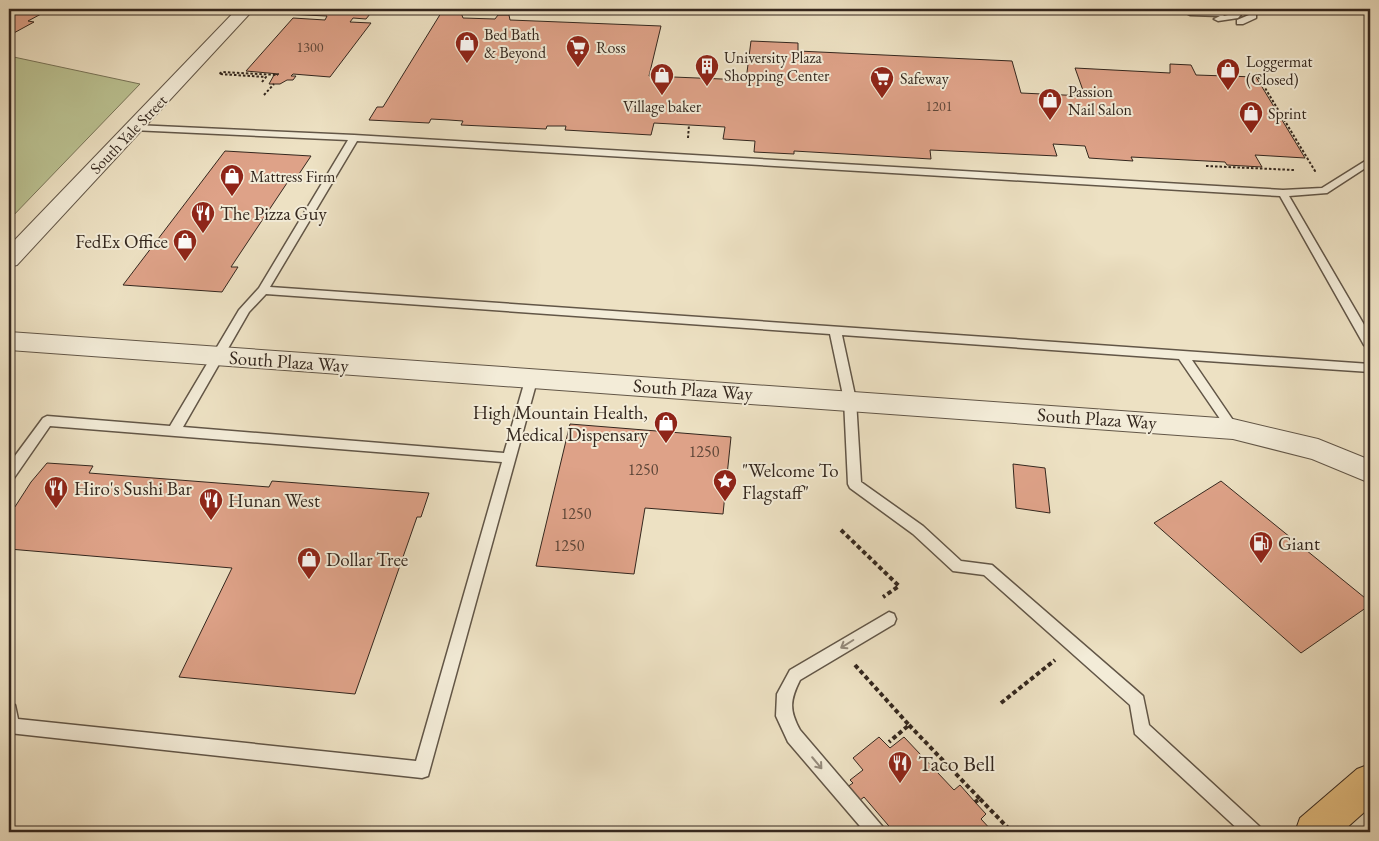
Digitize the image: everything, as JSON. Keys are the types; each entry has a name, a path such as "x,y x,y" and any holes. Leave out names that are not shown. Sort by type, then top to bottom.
{"main road":[{"path":"1314,832 1370,782"}],"street":[{"name":"South Yale Street","path":"9,260 246,9"},
{"name":"South Plaza Way","path":"9,341 532,377 1233,429 1318,450 1370,472"}],"lane":[{"path":"1190,13 1221,14 1228,9"},
{"path":"1209,19 1235,16 1242,9"},
{"path":"1240,22 1253,16 1252,9"},
{"path":"135,128 354,138 1283,193 1324,191 1370,160"},
{"path":"174,431 220,356 245,310 262,290 354,138"},
{"path":"1283,193 1370,345"},
{"path":"262,290 1370,368"},
{"path":"835,330 850,400 855,484 918,530 958,566 987,569 1137,701 1141,729 1253,832"},
{"path":"1183,355 1233,429"},
{"path":"9,710 10,726 422,770 532,377"},
{"path":"9,474 47,421 508,458"},
{"path":"876,832 794,736 784,716 785,694 795,675 889,619"}],"path":[{"path":"262,82 266,77 219,74 222,72 278,75"},
{"path":"1256,73 1315,171 1306,171"},
{"path":"264,95 274,84"},
{"path":"1220,162 1223,167"},
{"path":"1205,166 1296,170"},
{"path":"841,530 899,586 875,602"},
{"path":"1001,703 1055,659"},
{"path":"852,661 978,800 1012,832"},
{"path":"889,742 909,725"}],"green space":[{"path":"9,56 140,84 9,220"}],"building":[{"path":"9,9 21,9 41,14 28,21 34,22 12,34 9,33"},
{"path":"288,9 374,9 366,19 353,18 350,22 371,23 330,77 293,74 291,76 296,76 293,80 287,80 280,84 269,84 274,75 279,74 246,71 293,18 325,20 327,16 283,14"},
{"name":"University Plaza Shopping Center","path":"460,10 463,18 495,19 498,15 509,15 510,20 661,26 649,76 746,80 751,41 798,43 798,51 1012,61 1021,93 1085,96 1075,68 1170,73 1170,64 1191,65 1196,75 1256,77 1305,158 1255,155 1262,167 1227,165 1225,162 1131,157 1133,161 1089,158 1085,146 1053,144 1057,156 930,150 931,159 794,151 794,154 754,152 755,141 723,139 725,127 654,123 651,135 565,130 566,126 547,126 546,129 461,125 463,121 431,119 429,123 369,120 377,107 383,107 441,13"},
{"path":"225,151 311,156 297,177 291,177 231,267 238,267 222,292 123,285"},
{"path":"570,424 731,437 723,514 645,508 634,574 536,566"},
{"path":"47,463 93,466 89,473 269,487 272,481 429,493 421,517 417,517 355,694 179,677 232,568 9,549 9,516 31,482"},
{"path":"1013,464 1045,468 1050,513 1016,508"},
{"path":"1221,481 1370,602 1370,605 1301,653 1154,523"},
{"name":"Taco Bell","path":"879,737 890,748 904,737 954,790 960,785 986,814 981,819 993,832 894,832 864,797 859,801 847,787 853,783 850,780 863,770 853,758"}],"place":[{"name":"Bed Bath & Beyond","path":"467,64"},
{"name":"Ross","path":"578,68"},
{"name":"University Plaza Shopping Center","path":"707,87"},
{"name":"Loggermat (Closed)","path":"1228,91"},
{"name":"Village baker","path":"662,96"},
{"name":"Safeway","path":"882,99"},
{"name":"Passion Nail Salon","path":"1050,121"},
{"name":"Sprint","path":"1251,134"},
{"name":"Mattress Firm","path":"232,197"},
{"name":"The Pizza Guy","path":"203,234"},
{"name":"FedEx Office","path":"185,262"},
{"name":"High Mountain Health, Medical Dispensary","path":"666,444"},
{"name":"\"Welcome To Flagstaff\"","path":"725,502"},
{"name":"Hiro's Sushi Bar","path":"56,509"},
{"name":"Hunan West","path":"211,521"},
{"name":"Giant","path":"1261,564"},
{"name":"Dollar Tree","path":"309,580"},
{"name":"Taco Bell","path":"900,784"}]}
